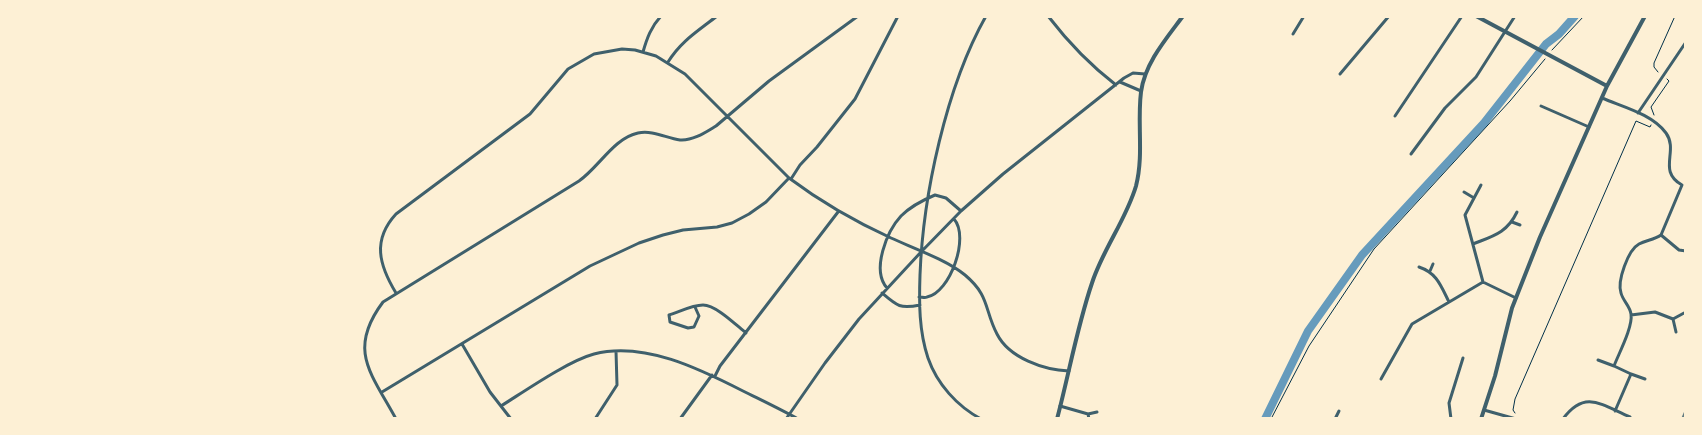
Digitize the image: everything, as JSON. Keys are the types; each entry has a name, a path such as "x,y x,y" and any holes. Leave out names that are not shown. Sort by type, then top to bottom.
{"street":[{"path":"643,52 649,34 661,16"},
{"path":"668,62 676,49 684,41 717,16"},
{"path":"396,419 369,369 364,342 373,315 383,302 396,292 579,181 598,166 617,144 631,136 649,132 682,140 691,139 708,132 769,81 858,16"},
{"path":"382,392 590,266 639,244 683,230 717,228 732,222 766,202 817,147 855,99 898,16"},
{"path":"982,419 956,400 935,374 924,347 919,297 921,252 928,198 939,146 956,86 968,53 986,16"},
{"path":"1048,16 1066,39 1097,70 1116,85"},
{"path":"1057,419 1092,283 1131,201 1136,184 1141,149 1141,91 1145,74 1155,55 1183,16"},
{"path":"1293,34 1304,16"},
{"path":"1340,74 1389,16"},
{"path":"1395,116 1462,16"},
{"path":"1476,16 1607,86"},
{"path":"1412,154 1445,108 1476,77 1515,16"},
{"path":"1481,419 1516,298 1540,237 1607,86 1645,16"},
{"path":"1638,113 1686,42"},
{"path":"396,292 384,273 381,262 385,228 396,214 530,114 568,69 594,54 622,49 656,56 685,74 790,178 838,212 963,273 981,292 997,334 1004,345 1013,353 1033,362 1069,371"},
{"path":"786,419 825,363 882,293 961,211 1002,174 1120,82 1133,74 1145,74"},
{"path":"1120,82 1141,91"},
{"path":"1602,98 1653,121 1667,135 1671,150 1669,168 1671,175 1676,181 1684,185 1661,236 1639,244 1634,248 1621,277 1620,293 1632,315 1614,366"},
{"path":"1541,106 1589,126"},
{"path":"1482,185 1465,215 1483,282"},
{"path":"1464,192 1474,198"},
{"path":"887,288 881,277 884,243 901,216 935,195 946,198 961,211"},
{"path":"680,419 838,212"},
{"path":"1474,244 1503,232 1512,222 1516,212"},
{"path":"919,297 928,297 936,292 946,282 953,267 961,235 958,224 954,219"},
{"path":"1512,222 1520,225"},
{"path":"1661,236 1679,250 1686,251"},
{"path":"1430,271 1434,264"},
{"path":"1419,267 1430,271 1449,302"},
{"path":"1483,282 1516,298"},
{"path":"1381,379 1412,324 1483,282"},
{"path":"882,293 900,307 908,308 920,305"},
{"path":"696,307 699,316 694,327 688,328 670,322 669,315 696,307 704,305 716,310 746,333"},
{"path":"1632,315 1655,312 1673,319 1684,314"},
{"path":"1673,319 1676,332"},
{"path":"462,344 501,406 512,419"},
{"path":"595,419 617,385 616,351"},
{"path":"501,406 579,360 594,354 630,351 677,361 714,376 798,419"},
{"path":"1451,419 1448,403 1463,358"},
{"path":"1598,360 1645,379"},
{"path":"1615,411 1631,374"},
{"path":"1563,419 1575,405 1591,401 1630,417"},
{"path":"1060,406 1088,414 1097,412"},
{"path":"1484,410 1515,418"},
{"path":"1335,419 1339,412"},
{"path":"1088,414 1089,419"}],"path":[{"path":"1271,419 1309,346 1374,249 1498,114 1548,54 1584,16"},
{"path":"1515,418 1513,410 1516,398 1636,120"}],"waterway":[{"path":"1265,419 1308,331 1362,255 1484,123 1546,44 1559,34 1575,16"}],"railway":[{"path":"1682,419 1686,410"}]}
